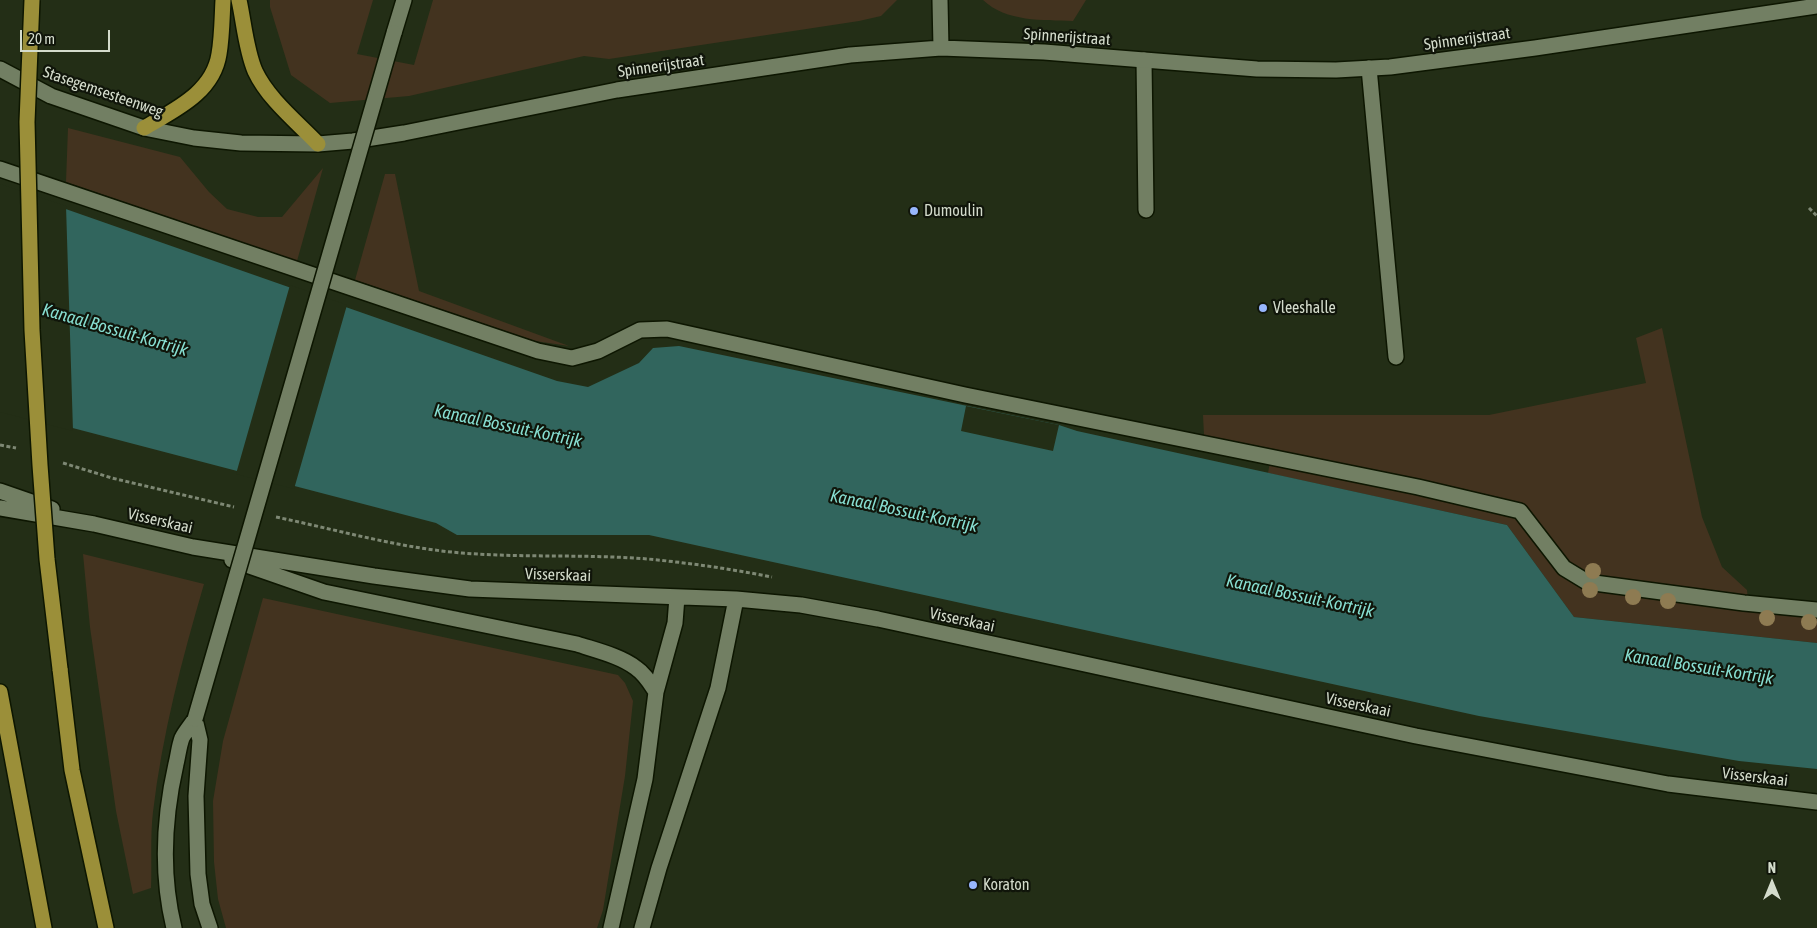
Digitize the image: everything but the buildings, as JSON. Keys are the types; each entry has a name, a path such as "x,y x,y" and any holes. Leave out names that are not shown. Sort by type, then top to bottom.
{"highway":[{"path":"32,0 27,122 32,330 41,484 72,770 106,928"},
{"path":"144,128 189,100 210,79 219,54 223,0"},
{"path":"239,0 252,60 259,78 282,107 318,144"},
{"path":"0,692 44,928"}],"street":[{"path":"174,928 168,903 166,867 168,809 182,737 195,720 404,0"},
{"path":"940,0 941,48"},
{"name":"Spinnerijstraat","path":"318,144 404,133 626,89 850,55 941,48 1044,52 1258,69 1390,67 1535,48 1817,6"},
{"path":"1144,60 1146,210"},
{"path":"1369,68 1396,357"},
{"name":"Stasegemsesteenweg","path":"0,69 51,96 144,128 241,143 318,144"},
{"path":"0,169 538,351 572,358 598,351 640,330 667,329 956,392 1418,487 1520,511 1564,568 1587,582 1744,603 1817,610"},
{"name":"Visserskaai","path":"0,491 94,524"},
{"name":"Visserskaai","path":"0,508 94,524 193,547 374,576 470,589 736,599 801,605 878,619 1406,734 1668,784 1817,802"},
{"path":"193,547 324,592 577,644 635,666 656,692"},
{"path":"610,928 645,779 656,692 675,623 677,597"},
{"path":"642,928 659,868 718,688 736,599"},
{"path":"195,720 200,740 196,804 198,874 202,904 210,928"}],"path":[{"path":"1809,208 1817,216"},
{"path":"0,445 20,449"},
{"path":"57,461 112,478 242,509"},
{"path":"270,515 385,541 441,550 495,555 648,559 730,569 780,579"}],"shaded area":[{"path":"270,0 373,0 357,54 414,65 433,0 897,0 881,16 859,21 609,59 584,56 409,96 330,103 291,75 270,7"},
{"path":"983,0 1086,0 1073,21 1037,20 1014,16 992,7"},
{"path":"68,128 180,157 209,192 227,209 258,217 282,217 323,168 297,261 66,182"},
{"path":"385,174 395,174 419,291 569,346 535,341 355,280"},
{"path":"1662,328 1702,517 1722,567 1747,590 1749,610 1817,617 1817,643 1574,617 1507,525 1268,473 1272,451 1204,435 1203,415 1489,415 1646,383 1636,338"},
{"path":"83,554 204,584 188,640 162,754 152,821 151,888 133,894 116,811 90,627"},
{"path":"263,598 618,675 625,683 633,701 625,776 603,910 597,928 226,928 218,899 214,862 213,801 223,741"}],"water":[{"name":"Kanaal Bossuit-Kortrijk","path":"0,186 557,381 588,387 639,363 653,348 679,346 1059,425 1077,431 1507,525 1574,617 1817,643 1817,769 1739,761 1479,716 649,535 457,535 436,523 0,409"}],"pier":[{"path":"0,184 66,206 73,431 0,412"},
{"path":"290,285 347,305 294,489 236,474"},
{"path":"966,406 1059,425 1053,451 961,431"}],"place":[{"name":"Dumoulin","path":"914,211"},
{"name":"Vleeshalle","path":"1263,308"},
{"name":"Koraton","path":"973,885"}]}
